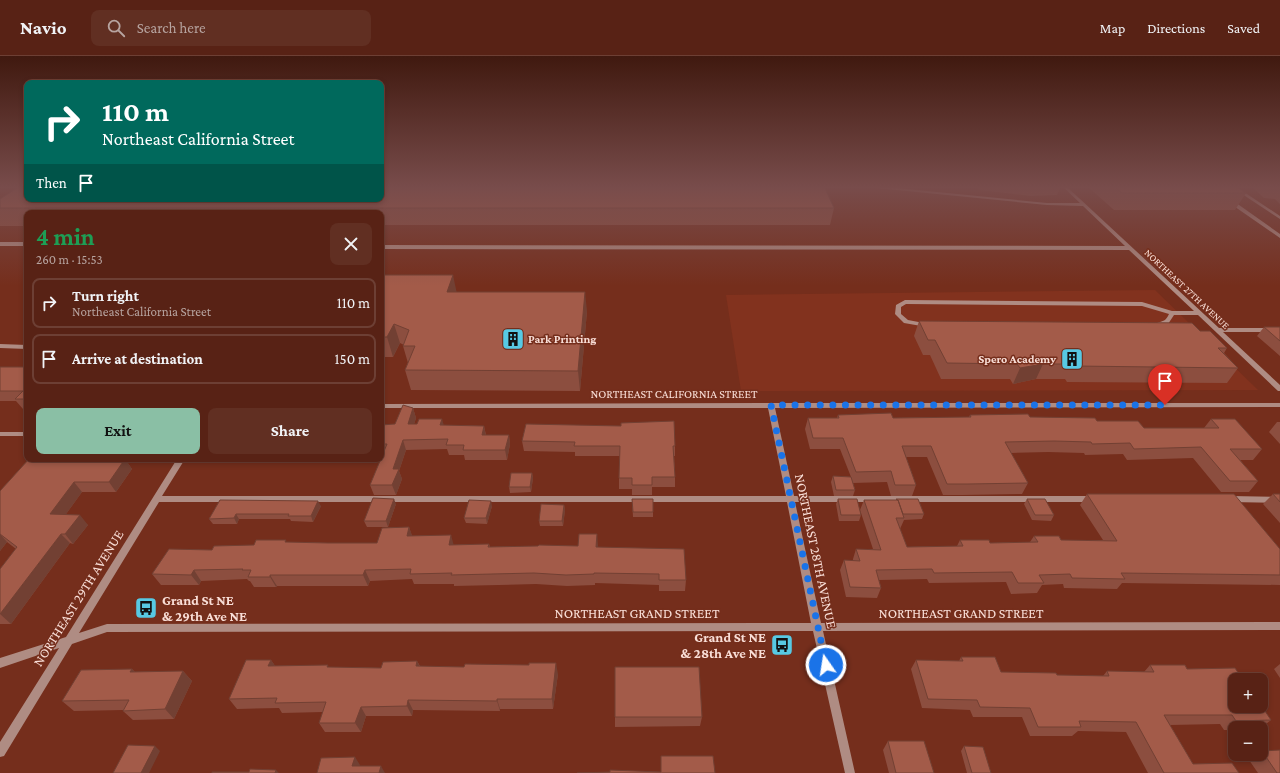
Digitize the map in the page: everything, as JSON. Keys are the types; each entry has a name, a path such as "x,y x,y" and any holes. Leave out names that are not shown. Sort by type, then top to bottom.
{"street":[{"name":"NORTHEAST 27TH AVENUE","path":"1100,219 1280,389"},
{"path":"1257,219 1280,236"},
{"path":"0,244 24,244"},
{"path":"384,246 1129,248"},
{"path":"932,325 906,322 898,314 898,306 905,302 1142,304 1172,313 1199,313"},
{"path":"1149,324 1164,324 1170,320 1172,313"},
{"path":"1217,330 1280,330"},
{"path":"0,346 24,346"},
{"name":"NORTHEAST 28TH AVENUE","path":"771,405 817,627 850,773"},
{"name":"NORTHEAST CALIFORNIA STREET","path":"384,406 1280,405"},
{"path":"0,434 24,434"},
{"name":"NORTHEAST 29TH AVENUE","path":"0,752 179,462"},
{"path":"156,499 1104,500"},
{"path":"1224,500 1280,500"},
{"name":"NORTHEAST GRAND STREET","path":"0,663 107,628 1280,626"}],"shaded area":[{"path":"1155,290 1258,390 741,391 726,295"}],"building":[{"path":"384,275 453,275 447,292 585,292 578,371 405,370 415,346 403,346 409,330 394,324 387,337 384,337"},
{"name":"Spero Academy","path":"919,321 1192,323 1200,331 1210,331 1227,348 1218,348 1238,368 1075,366 1073,364 1043,364 1020,368 1017,364 947,363 935,340 928,340"},
{"path":"1264,327 1280,327 1280,341"},
{"path":"0,367 24,367 24,399 15,399 23,391 0,391"},
{"path":"403,405 413,408 408,424 417,424 419,419 442,419 440,425 484,426 482,435 509,435 505,450 463,450 464,445 446,445 448,439 403,440 393,469 399,469 392,485 370,485 380,462 384,462 384,451 387,444 384,444 384,425 395,424"},
{"path":"891,413 893,418 971,417 970,415 1028,414 1030,417 1095,418 1097,421 1138,421 1144,428 1219,428 1211,419 1235,419 1262,449 1230,449 1258,481 1230,481 1201,447 1134,449 1130,443 1092,444 1091,442 1054,441 1005,442 1028,483 947,484 931,446 902,446 916,485 895,485 891,471 856,472 843,438 813,438 808,418 839,418 838,415"},
{"path":"674,421 675,446 673,446 675,477 652,477 652,485 632,485 632,478 619,478 620,446 574,446 575,442 522,441 526,424 621,426 621,423"},
{"path":"26,462 123,462 109,482 74,482 50,514 80,515 65,534 61,534 0,614 0,569 17,547 0,534 0,491"},
{"path":"511,473 532,473 530,487 509,487"},
{"path":"833,476 851,477 855,490 836,490"},
{"path":"1087,494 1234,494 1280,549 1280,575 1121,573 1125,579 1072,578 1070,574 1039,575 1044,583 1018,583 1012,572 934,573 932,569 876,570 881,588 850,587 844,560 860,561 856,549 881,550 864,500 898,500 904,518 896,518 907,547 963,546 960,540 989,540 990,543 1038,542 1034,536 1059,536 1061,540 1117,541"},
{"path":"1273,494 1280,494 1280,502"},
{"path":"373,498 394,499 386,521 364,521"},
{"path":"632,499 653,499 653,512 633,512"},
{"path":"838,499 857,499 861,515 841,515"},
{"path":"896,499 918,499 924,514 903,514 898,500"},
{"path":"1027,499 1045,499 1054,515 1035,515"},
{"path":"220,500 318,501 311,516 288,516 289,514 236,514 234,518 209,519"},
{"path":"469,500 491,501 486,518 464,518"},
{"path":"541,504 564,505 562,521 539,521"},
{"path":"409,527 407,536 451,535 449,545 489,544 488,547 539,545 578,546 579,534 597,534 596,547 684,549 686,580 659,580 659,574 410,574 411,569 365,570 363,575 270,575 270,577 248,577 251,570 242,570 243,569 194,570 191,575 152,574 169,549 212,550 214,546 254,545 256,540 286,540 285,542 377,543 382,528"},
{"path":"961,657 995,657 1001,672 1056,673 1057,675 1109,676 1107,671 1154,672 1150,665 1185,665 1187,669 1235,668 1238,673 1228,673 1228,713 1266,713 1271,720 1236,721 1232,715 1164,715 1193,764 1232,763 1239,773 1164,773 1136,722 1079,721 1081,727 1038,727 1030,708 980,707 977,700 928,699 916,660 963,661"},
{"path":"246,660 271,660 268,666 328,665 327,667 381,668 383,662 417,661 416,666 464,667 465,664 529,665 529,663 556,663 552,699 497,699 497,701 408,700 407,706 361,707 355,723 319,723 326,702 275,703 277,698 229,699"},
{"path":"615,667 699,667 702,717 615,717"},
{"path":"132,669 130,672 183,671 165,709 123,711 129,700 62,701 81,670"},
{"path":"888,741 924,741 934,773 896,773"},
{"path":"128,745 155,746 141,773 113,773"},
{"path":"964,746 983,747 991,773 972,773"},
{"path":"1280,750 1280,773 1277,773 1268,760 1268,751"},
{"path":"661,756 713,756 715,773 577,773 610,772 610,770 661,772"},
{"path":"355,757 352,766 381,766 379,773 317,773 321,758"},
{"path":"250,769 276,770 275,773 212,773 249,772"}],"place":[{"name":"Park Printing","path":"513,339"},
{"name":"Spero Academy","path":"1072,359"},
{"name":"Grand St NE & 29th Ave NE","path":"146,608"},
{"name":"Grand St NE & 28th Ave NE","path":"782,645"}],"route":[{"path":"826,665 771,405 1165,405"}]}
